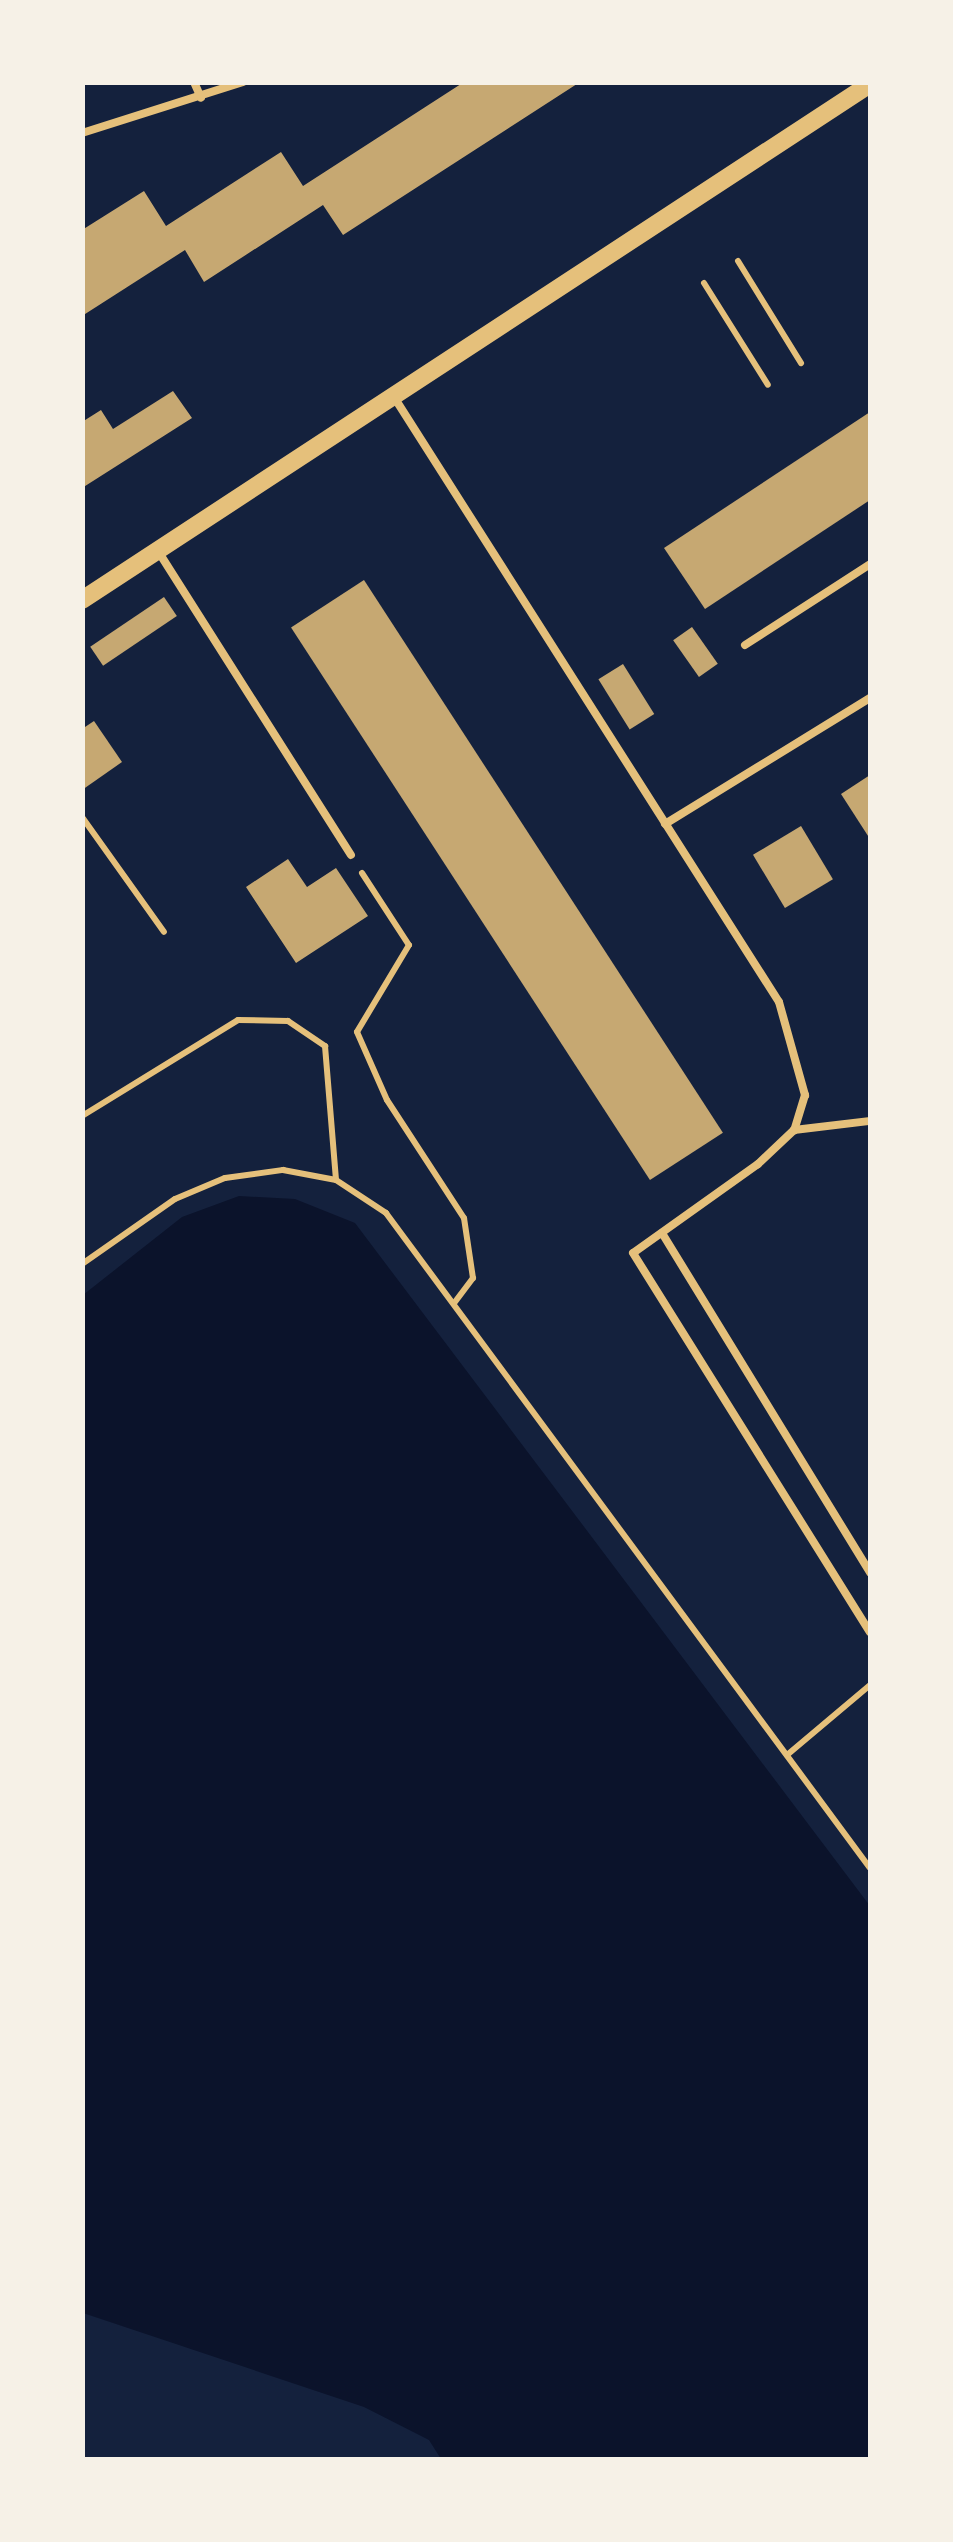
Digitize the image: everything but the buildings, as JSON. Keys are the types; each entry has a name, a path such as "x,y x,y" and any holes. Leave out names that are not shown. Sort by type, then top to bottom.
{"street":[{"path":"82,600 870,84"}],"lane":[{"path":"194,82 201,98"},
{"path":"82,133 243,82"},
{"path":"392,394 778,1002 804,1095 794,1130"},
{"path":"158,551 352,855"},
{"path":"745,645 870,564"},
{"path":"665,824 870,698"},
{"path":"870,1121 794,1130 633,1253 870,1632"},
{"path":"662,1233 870,1574"}],"path":[{"path":"738,261 801,363"},
{"path":"704,284 768,384"},
{"path":"82,817 164,932"},
{"path":"352,855 408,945 357,1032 387,1100 464,1218 473,1278 454,1302"},
{"path":"82,1116 238,1020 288,1020 325,1046 336,1180"},
{"path":"82,1264 175,1199 225,1178 283,1170 336,1180 386,1213 870,1868"},
{"path":"786,1755 870,1686"}],"water":[{"path":"239,1196 295,1199 355,1223 870,1906 870,2459 441,2459 429,2440 364,2407 83,2313 83,1295 182,1217"}]}
